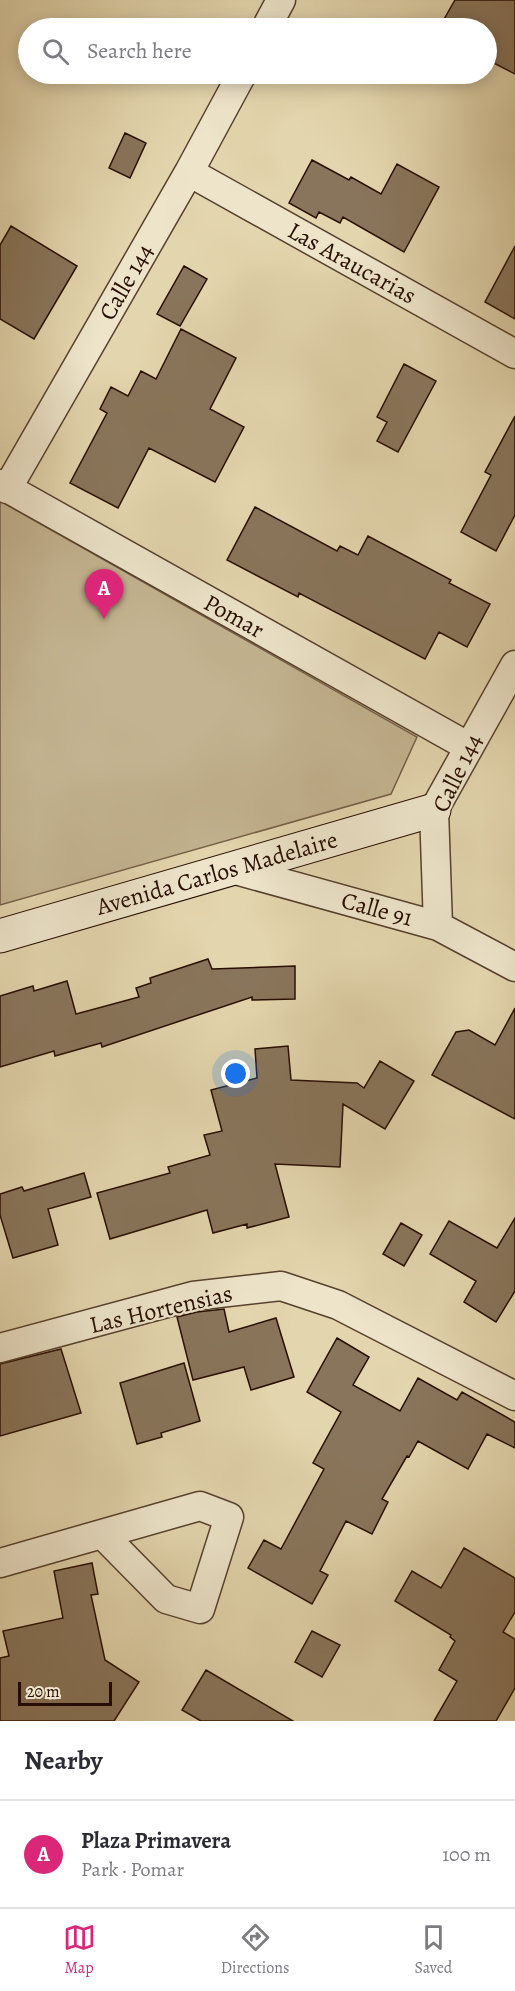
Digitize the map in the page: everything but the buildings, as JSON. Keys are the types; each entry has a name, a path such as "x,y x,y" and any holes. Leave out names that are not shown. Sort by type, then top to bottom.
{"street":[{"path":"271,18 281,0"},
{"name":"Calle 144","path":"4,486 189,171 237,84"},
{"name":"Las Araucarias","path":"189,171 515,354"},
{"name":"Pomar","path":"4,486 469,747"},
{"name":"Calle 144","path":"438,926 434,810 515,665"},
{"name":"Avenida Carlos Madelaire","path":"0,936 434,810"},
{"name":"Calle 91","path":"232,869 438,926 515,967"},
{"name":"Las Hortensias","path":"0,1348 193,1296 281,1286 338,1305 515,1396"},
{"path":"0,1563 102,1534"}],"shaded area":[{"path":"0,501 417,737 391,794 0,905"}],"place":[{"name":"Plaza Primavera","path":"104,619"}]}
